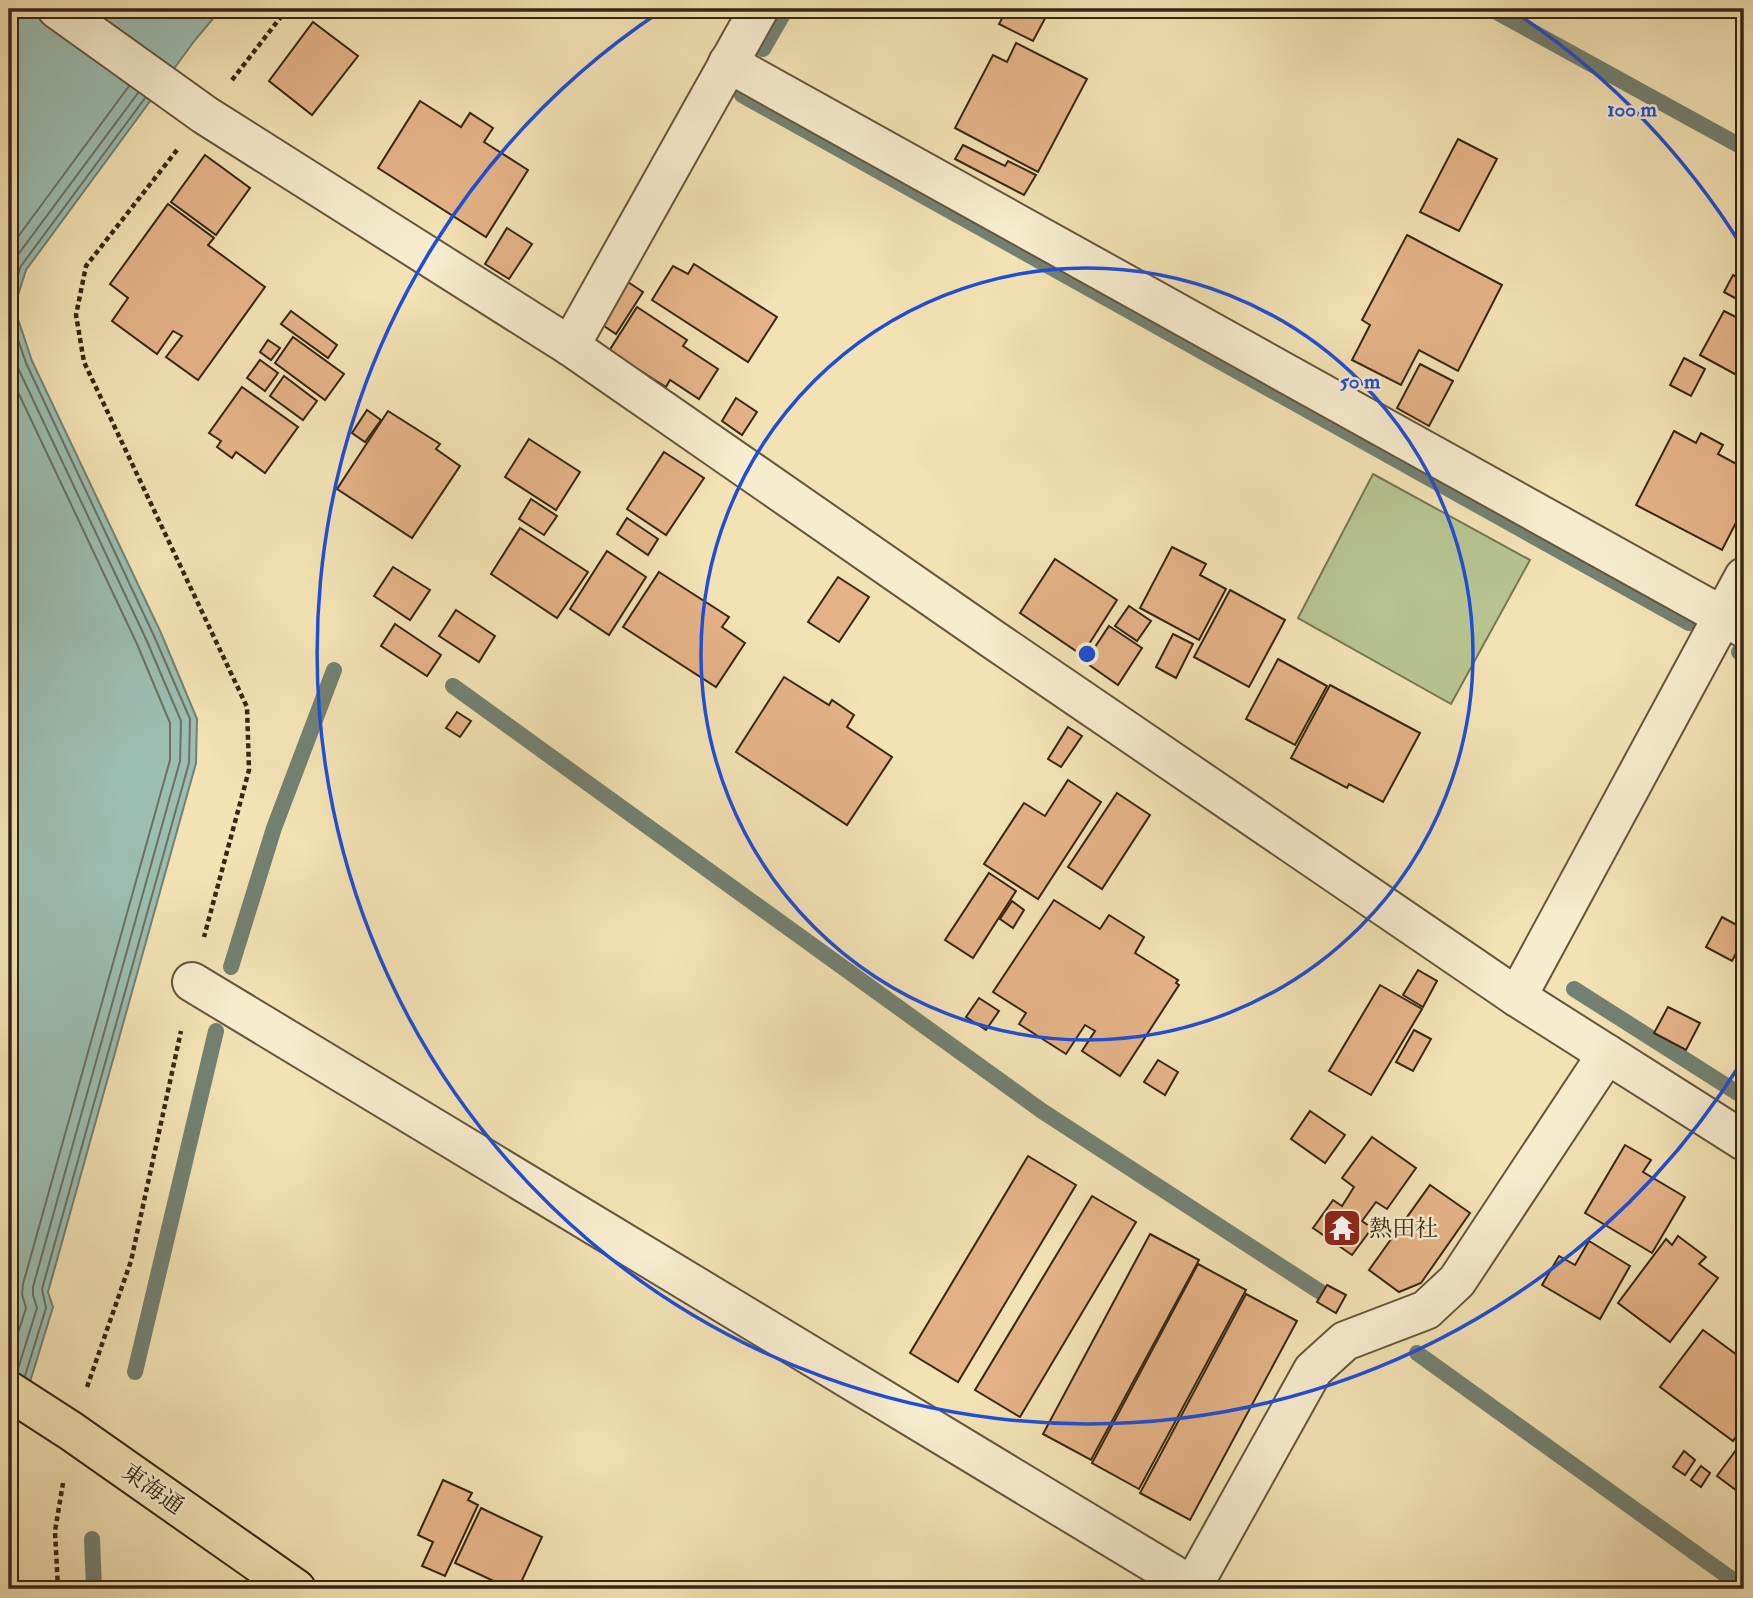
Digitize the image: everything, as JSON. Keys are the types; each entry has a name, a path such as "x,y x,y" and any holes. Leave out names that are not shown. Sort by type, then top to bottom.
{"main road":[{"name":"東海通","path":"9,1391 71,1431 296,1589"}],"street":[{"path":"57,9 199,110 570,346 991,638 1517,997 1744,1141"},
{"path":"570,346 759,9"},
{"path":"728,63 1733,622"},
{"path":"1517,997 1733,622 1744,576"},
{"path":"192,982 1193,1588 1313,1370 1345,1341 1426,1310 1457,1281 1607,1054"}],"path":[{"path":"58,1589 55,1531 71,1431 131,1261 192,982 249,770 247,707 84,362 76,315 86,266 199,110 287,9"}],"green space":[{"path":"1373,474 1530,560 1451,704 1298,618"}],"water":[{"path":"9,9 221,9 195,40 26,270 18,295 17,316 32,361 161,633 197,719 196,763 48,1292 53,1307 9,1450"}],"building":[{"path":"1007,9 1050,9 1033,41 999,24"},
{"path":"313,22 358,56 312,115 269,81"},
{"path":"1016,43 1087,79 1038,172 955,128 993,55 1007,62"},
{"path":"420,101 461,127 470,113 493,128 484,142 528,170 486,237 378,168"},
{"path":"1458,139 1497,159 1459,231 1420,212"},
{"path":"963,145 1005,166 1008,161 1036,175 1024,195 955,159"},
{"path":"205,155 250,188 216,235 171,202"},
{"path":"168,204 214,238 208,245 265,287 198,380 166,357 182,336 173,331 157,354 112,321 128,298 110,284"},
{"path":"507,228 532,244 509,279 485,264"},
{"path":"1407,235 1502,285 1458,371 1419,350 1401,385 1352,360 1370,325 1362,320"},
{"path":"694,264 777,317 748,362 652,300 673,266 688,274"},
{"path":"1733,275 1744,281 1744,303 1724,292"},
{"path":"628,282 643,292 616,334 601,324"},
{"path":"637,307 687,340 683,346 718,369 699,399 670,380 666,387 609,351"},
{"path":"291,311 337,345 328,358 281,324"},
{"path":"1724,311 1744,321 1744,379 1700,355"},
{"path":"293,337 344,374 325,400 275,363"},
{"path":"268,340 280,348 271,360 260,352"},
{"path":"1684,358 1705,369 1691,396 1670,385"},
{"path":"260,360 278,373 265,391 247,378"},
{"path":"1420,364 1453,381 1429,426 1397,408"},
{"path":"284,376 317,401 303,420 270,396"},
{"path":"242,387 298,427 265,473 236,452 232,458 217,447 221,441 209,433"},
{"path":"736,398 757,412 742,435 722,421"},
{"path":"367,410 381,420 365,442 352,433"},
{"path":"388,411 440,444 436,449 460,466 412,538 337,489"},
{"path":"1674,431 1696,443 1701,433 1723,445 1718,454 1744,468 1744,507 1722,550 1636,505"},
{"path":"529,439 580,472 556,510 505,477"},
{"path":"664,452 704,478 666,535 627,509"},
{"path":"531,499 557,516 544,535 519,519"},
{"path":"627,518 658,539 648,555 617,534"},
{"path":"520,528 588,572 557,618 491,574"},
{"path":"1172,547 1206,564 1200,575 1226,589 1199,640 1140,608"},
{"path":"607,551 646,577 609,635 570,609"},
{"path":"1055,559 1117,600 1082,655 1020,613"},
{"path":"393,567 430,590 410,620 374,596"},
{"path":"659,572 729,617 722,627 745,643 716,687 623,627"},
{"path":"838,577 869,597 839,642 808,622"},
{"path":"1230,590 1285,620 1249,687 1194,657"},
{"path":"1129,606 1151,621 1137,641 1115,626"},
{"path":"456,610 495,636 479,662 439,636"},
{"path":"395,624 441,655 427,676 381,646"},
{"path":"1109,626 1142,648 1118,685 1085,662"},
{"path":"1173,634 1193,644 1176,678 1156,667"},
{"path":"1278,659 1327,686 1295,745 1246,719"},
{"path":"784,677 829,705 832,700 854,715 847,727 892,757 847,825 736,752"},
{"path":"1330,685 1420,733 1383,802 1349,784 1347,788 1291,758"},
{"path":"457,712 471,721 460,737 446,728"},
{"path":"1068,727 1082,736 1061,767 1048,759"},
{"path":"1068,780 1101,802 1038,899 984,864 1024,803 1045,816"},
{"path":"1117,793 1150,815 1102,889 1068,867"},
{"path":"989,873 1016,891 973,958 945,940"},
{"path":"1054,900 1100,929 1109,915 1144,937 1135,953 1178,980 1176,983 1179,985 1120,1076 1082,1051 1095,1031 1085,1025 1066,1054 1019,1024 1026,1013 993,992"},
{"path":"1012,901 1024,910 1013,928 1000,919"},
{"path":"1722,917 1744,929 1744,938 1732,961 1706,947"},
{"path":"1418,970 1437,981 1423,1007 1403,995"},
{"path":"1380,985 1422,1009 1371,1095 1329,1071"},
{"path":"979,998 999,1011 986,1030 966,1017"},
{"path":"1668,1007 1700,1023 1686,1050 1654,1033"},
{"path":"1414,1030 1431,1039 1413,1071 1396,1062"},
{"path":"1158,1060 1178,1072 1165,1095 1144,1082"},
{"path":"1310,1111 1345,1135 1325,1163 1291,1139"},
{"path":"1372,1137 1416,1168 1387,1209 1376,1202 1362,1221 1372,1228 1352,1255 1313,1228 1333,1200 1342,1206 1354,1187 1342,1178"},
{"path":"1625,1145 1651,1160 1643,1172 1685,1197 1652,1253 1585,1213"},
{"path":"1028,1156 1076,1185 958,1382 910,1353"},
{"path":"1430,1185 1470,1213 1421,1283 1399,1292 1369,1270"},
{"path":"1092,1196 1136,1222 1020,1417 975,1390"},
{"path":"1150,1234 1199,1260 1091,1460 1043,1434"},
{"path":"1678,1236 1706,1257 1699,1264 1718,1278 1670,1342 1618,1303 1666,1239 1672,1245"},
{"path":"1589,1241 1630,1266 1600,1319 1542,1285 1559,1256 1575,1265"},
{"path":"1198,1264 1246,1290 1139,1489 1092,1463"},
{"path":"1327,1285 1346,1295 1336,1313 1317,1302"},
{"path":"1246,1294 1297,1321 1190,1520 1140,1493"},
{"path":"1703,1330 1744,1360 1744,1425 1733,1441 1660,1387"},
{"path":"1744,1439 1744,1496 1717,1476"},
{"path":"1684,1451 1695,1460 1685,1475 1673,1467"},
{"path":"1701,1466 1710,1473 1701,1487 1691,1480"},
{"path":"443,1480 472,1493 468,1500 478,1505 445,1576 422,1566 433,1542 418,1535"},
{"path":"481,1508 542,1537 518,1589 511,1589 455,1563"}],"waterway":[{"path":"763,49 786,9"},
{"path":"1491,9 1744,148"},
{"path":"742,95 1689,623"},
{"path":"1739,652 1744,655"},
{"path":"231,967 274,828 334,670"},
{"path":"453,686 1042,1111 1322,1293"},
{"path":"1574,989 1744,1097"},
{"path":"135,1372 216,1031"},
{"path":"1417,1353 1744,1588"},
{"path":"92,1539 94,1589"}],"place":[{"name":"熱田社","path":"1342,1228"}]}
